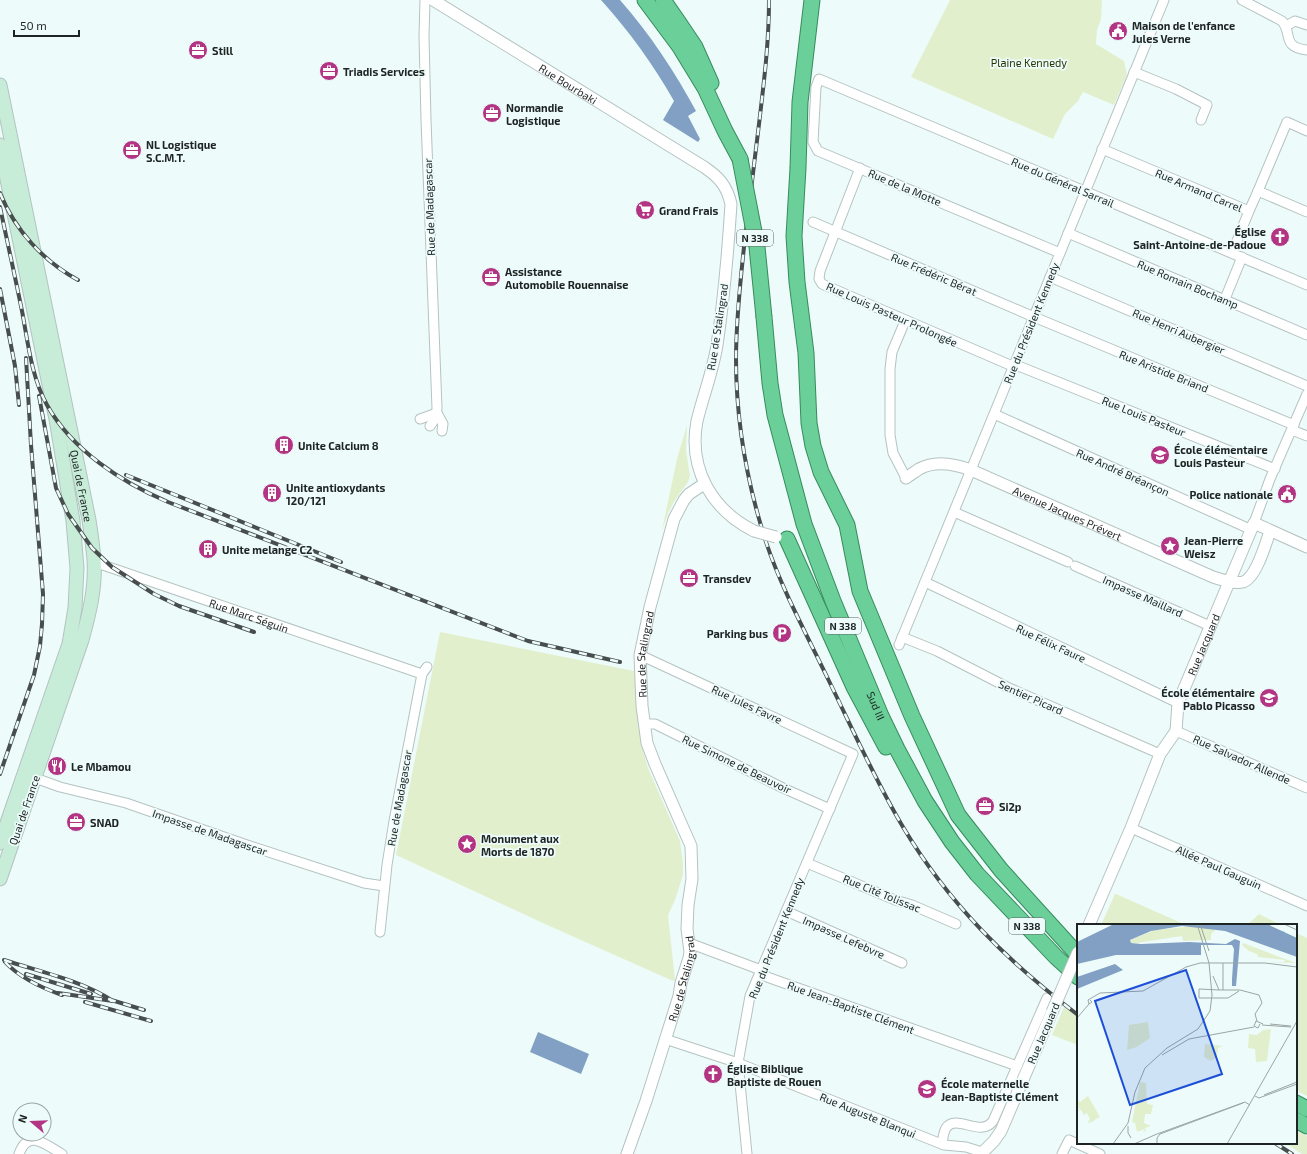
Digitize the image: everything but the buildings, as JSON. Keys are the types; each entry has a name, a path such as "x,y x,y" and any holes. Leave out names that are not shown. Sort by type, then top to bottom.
{"highway":[{"path":"645,0 680,47 705,88 725,131 740,158"},
{"name":"N 338","path":"663,0 695,47 718,96 740,158"},
{"name":"N 338","path":"812,0 800,102 794,236 797,282 805,340 809,423 813,446 821,472 847,525 860,591 912,716 958,815 1001,870 1077,954"},
{"name":"Sud III","path":"740,158 757,247 770,383 775,415 804,524 833,601 896,750 925,801 952,842 977,874 1056,957 1077,976"},
{"path":"782,538 869,718 902,774 925,801"},
{"path":"1297,1104 1307,1109"},
{"path":"1297,1121 1307,1126"}],"main road":[{"name":"Quai de France","path":"0,85 89,520 94,562 93,587 87,624 0,879"},
{"name":"Quai de France","path":"0,145 56,419 74,531 77,568 75,608 69,644 0,843"},
{"path":"61,449 71,466 86,547 94,562 84,562 77,568"}],"street":[{"name":"Rue de Madagascar","path":"425,0 424,36 426,128 437,413 443,424 442,431"},
{"name":"Rue Bourbaki","path":"433,0 704,167"},
{"name":"Rue du Président Kennedy","path":"901,641 1164,0"},
{"path":"1242,0 1282,21 1286,26 1287,35 1292,45 1299,49 1307,50"},
{"path":"1286,26 1295,21 1307,25"},
{"path":"1134,72 1176,89 1207,105 1200,120"},
{"name":"Rue de la Motte","path":"819,79 816,87 813,142 818,150 1060,253"},
{"name":"Rue du Général Sarrail","path":"819,79 1307,285"},
{"name":"Rue Armand Carrel","path":"1102,149 1249,211 1287,122 1307,132"},
{"name":"Rue de Stalingrad","path":"627,1154 646,1101 679,996 681,983 689,958 687,928 688,905 692,880 691,846 647,743 642,706 640,656 650,607 674,519 678,510 689,494 704,484 697,455 696,431 697,421 714,363 718,342 731,204 726,186 719,177 704,167"},
{"path":"835,231 860,168"},
{"path":"1258,191 1307,212"},
{"path":"1232,253 1249,211"},
{"name":"Rue Frédéric Bérat","path":"813,222 1034,317"},
{"name":"Rue Louis Pasteur Prolongée","path":"835,231 820,271 819,279 822,284 905,321 1013,366"},
{"name":"Rue Romain Bochamp","path":"1068,233 1307,335"},
{"path":"1224,299 1242,257"},
{"name":"Rue Henri Aubergier","path":"1050,276 1307,386"},
{"name":"Rue Aristide Briand","path":"1034,317 1293,427 1307,436"},
{"path":"905,321 892,352 890,370 890,435 893,453 906,478"},
{"name":"Rue Louis Pasteur","path":"1013,366 1021,367 1275,469"},
{"path":"1229,581 1307,394"},
{"path":"420,419 437,413"},
{"path":"430,426 437,413"},
{"name":"Rue André Bréançon","path":"994,414 1253,526"},
{"name":"Avenue Jacques Prévert","path":"906,478 920,468 940,464 955,464 1213,576 1229,581 1241,582 1247,580 1251,576 1258,564 1270,531"},
{"path":"704,484 714,499 730,516 737,521 754,531 782,538"},
{"name":"Impasse Maillard","path":"954,512 1210,626"},
{"path":"1253,526 1270,531 1307,547"},
{"name":"Rue Marc Séguin","path":"94,562 425,670"},
{"name":"Rue Jacquard","path":"1176,731 1178,703 1229,581"},
{"name":"Rue Félix Faure","path":"925,582 1178,703"},
{"name":"Sentier Picard","path":"901,641 937,651 1007,687 1160,754"},
{"name":"Rue Jules Favre","path":"640,656 853,754"},
{"name":"Rue de Madagascar","path":"380,932 384,886 394,821 425,670"},
{"name":"Rue Simone de Beauvoir","path":"644,724 655,724 783,788 830,809"},
{"path":"1090,924 1160,754 1176,731"},
{"name":"Rue Salvador Allende","path":"1176,731 1307,788"},
{"name":"Rue du Président Kennedy","path":"747,1154 738,1063 750,996 853,754"},
{"name":"Impasse de Madagascar","path":"35,778 60,787 126,803 247,845 364,883 384,886"},
{"name":"Allée Paul Gauguin","path":"1131,828 1307,906"},
{"name":"Rue Cité Tolissac","path":"807,863 956,924"},
{"name":"Impasse Lefebvre","path":"786,911 902,963"},
{"name":"Rue Jean-Baptiste Clément","path":"689,943 761,970 767,977 1017,1066"},
{"name":"Rue Jacquard","path":"982,1153 994,1141 1001,1131 1077,954"},
{"path":"942,1144 946,1128 950,1124 956,1123 985,1128 990,1126 1046,998"},
{"name":"Rue Auguste Blanqui","path":"665,1039 738,1063 942,1144 966,1147 982,1153"},
{"path":"19,1154 23,1145 32,1139 37,1140 62,1154"},
{"path":"1062,1154 1069,1140 1077,1144"},
{"path":"1078,1144 1100,1154"}],"green space":[{"name":"Plaine Kennedy","path":"950,0 1102,0 1101,19 1097,30 1096,44 1124,61 1127,75 1114,105 1083,92 1078,101 1065,114 1053,139 911,77"},
{"path":"687,425 686,450 690,476 688,482 669,511 662,530 677,459"},
{"path":"440,632 634,671 642,747 648,768 680,841 683,863 683,875 675,900 668,915 675,980 673,981 545,924 396,855"},
{"path":"1116,894 1184,924 1101,924"},
{"path":"1259,914 1279,924 1248,924"},
{"path":"1297,933 1307,938 1307,1096 1299,1092 1297,1087"},
{"path":"1064,1007 1077,1016 1077,1045 1052,1035"},
{"path":"1297,1131 1307,1136 1307,1154 1302,1154 1287,1144 1297,1144"}],"water":[{"path":"601,0 620,0 642,26 679,82 696,111 688,116 700,139 698,142 663,120 674,101 640,48"},
{"path":"538,1032 589,1054 581,1074 530,1052"}],"railway":[{"path":"769,0 764,77 740,289 736,359 740,429 748,475 759,520 772,560 787,595 864,755 903,827 921,855 940,881 981,930 1027,974 1077,1014"},
{"path":"0,193 6,207 22,232 53,264 78,280"},
{"path":"0,207 37,382 47,405 57,421 70,436 99,463 133,485 168,502 528,641 620,662"},
{"path":"0,289 15,366 19,405"},
{"path":"0,774 34,675 40,646 42,624 43,594 31,445 26,358"},
{"path":"39,396 56,488 68,514 92,548 112,567 154,594 179,606 254,632"},
{"path":"126,475 341,562"},
{"path":"4,960 74,982 113,1001 58,993"},
{"path":"5,962 17,973 32,982 62,995"},
{"path":"26,974 91,994"},
{"path":"108,999 144,1010"},
{"path":"85,1002 151,1021"},
{"path":"1277,1144 1292,1154"}],"place":[{"name":"Maison de l'enfance Jules Verne","path":"1118,31"},
{"name":"Still","path":"198,50"},
{"name":"Triadis Services","path":"329,71"},
{"name":"Normandie Logistique","path":"492,113"},
{"name":"NL Logistique S.C.M.T.","path":"132,150"},
{"name":"Grand Frais","path":"645,210"},
{"name":"Église Saint-Antoine-de-Padoue","path":"1280,237"},
{"name":"Assistance Automobile Rouennaise","path":"491,277"},
{"name":"Unite Calcium 8","path":"284,445"},
{"name":"École élémentaire Louis Pasteur","path":"1160,455"},
{"name":"Unite antioxydants 120/121","path":"272,493"},
{"name":"Police nationale","path":"1287,494"},
{"name":"Jean-Pierre Weisz","path":"1170,546"},
{"name":"Unite melange C2","path":"208,549"},
{"name":"Transdev","path":"689,578"},
{"name":"Parking bus","path":"782,633"},
{"name":"École élémentaire Pablo Picasso","path":"1269,698"},
{"name":"Le Mbamou","path":"57,766"},
{"name":"Si2p","path":"985,806"},
{"name":"SNAD","path":"76,822"},
{"name":"Monument aux Morts de 1870","path":"467,844"},
{"name":"Église Biblique Baptiste de Rouen","path":"713,1074"},
{"name":"École maternelle Jean-Baptiste Clément","path":"927,1089"}]}
